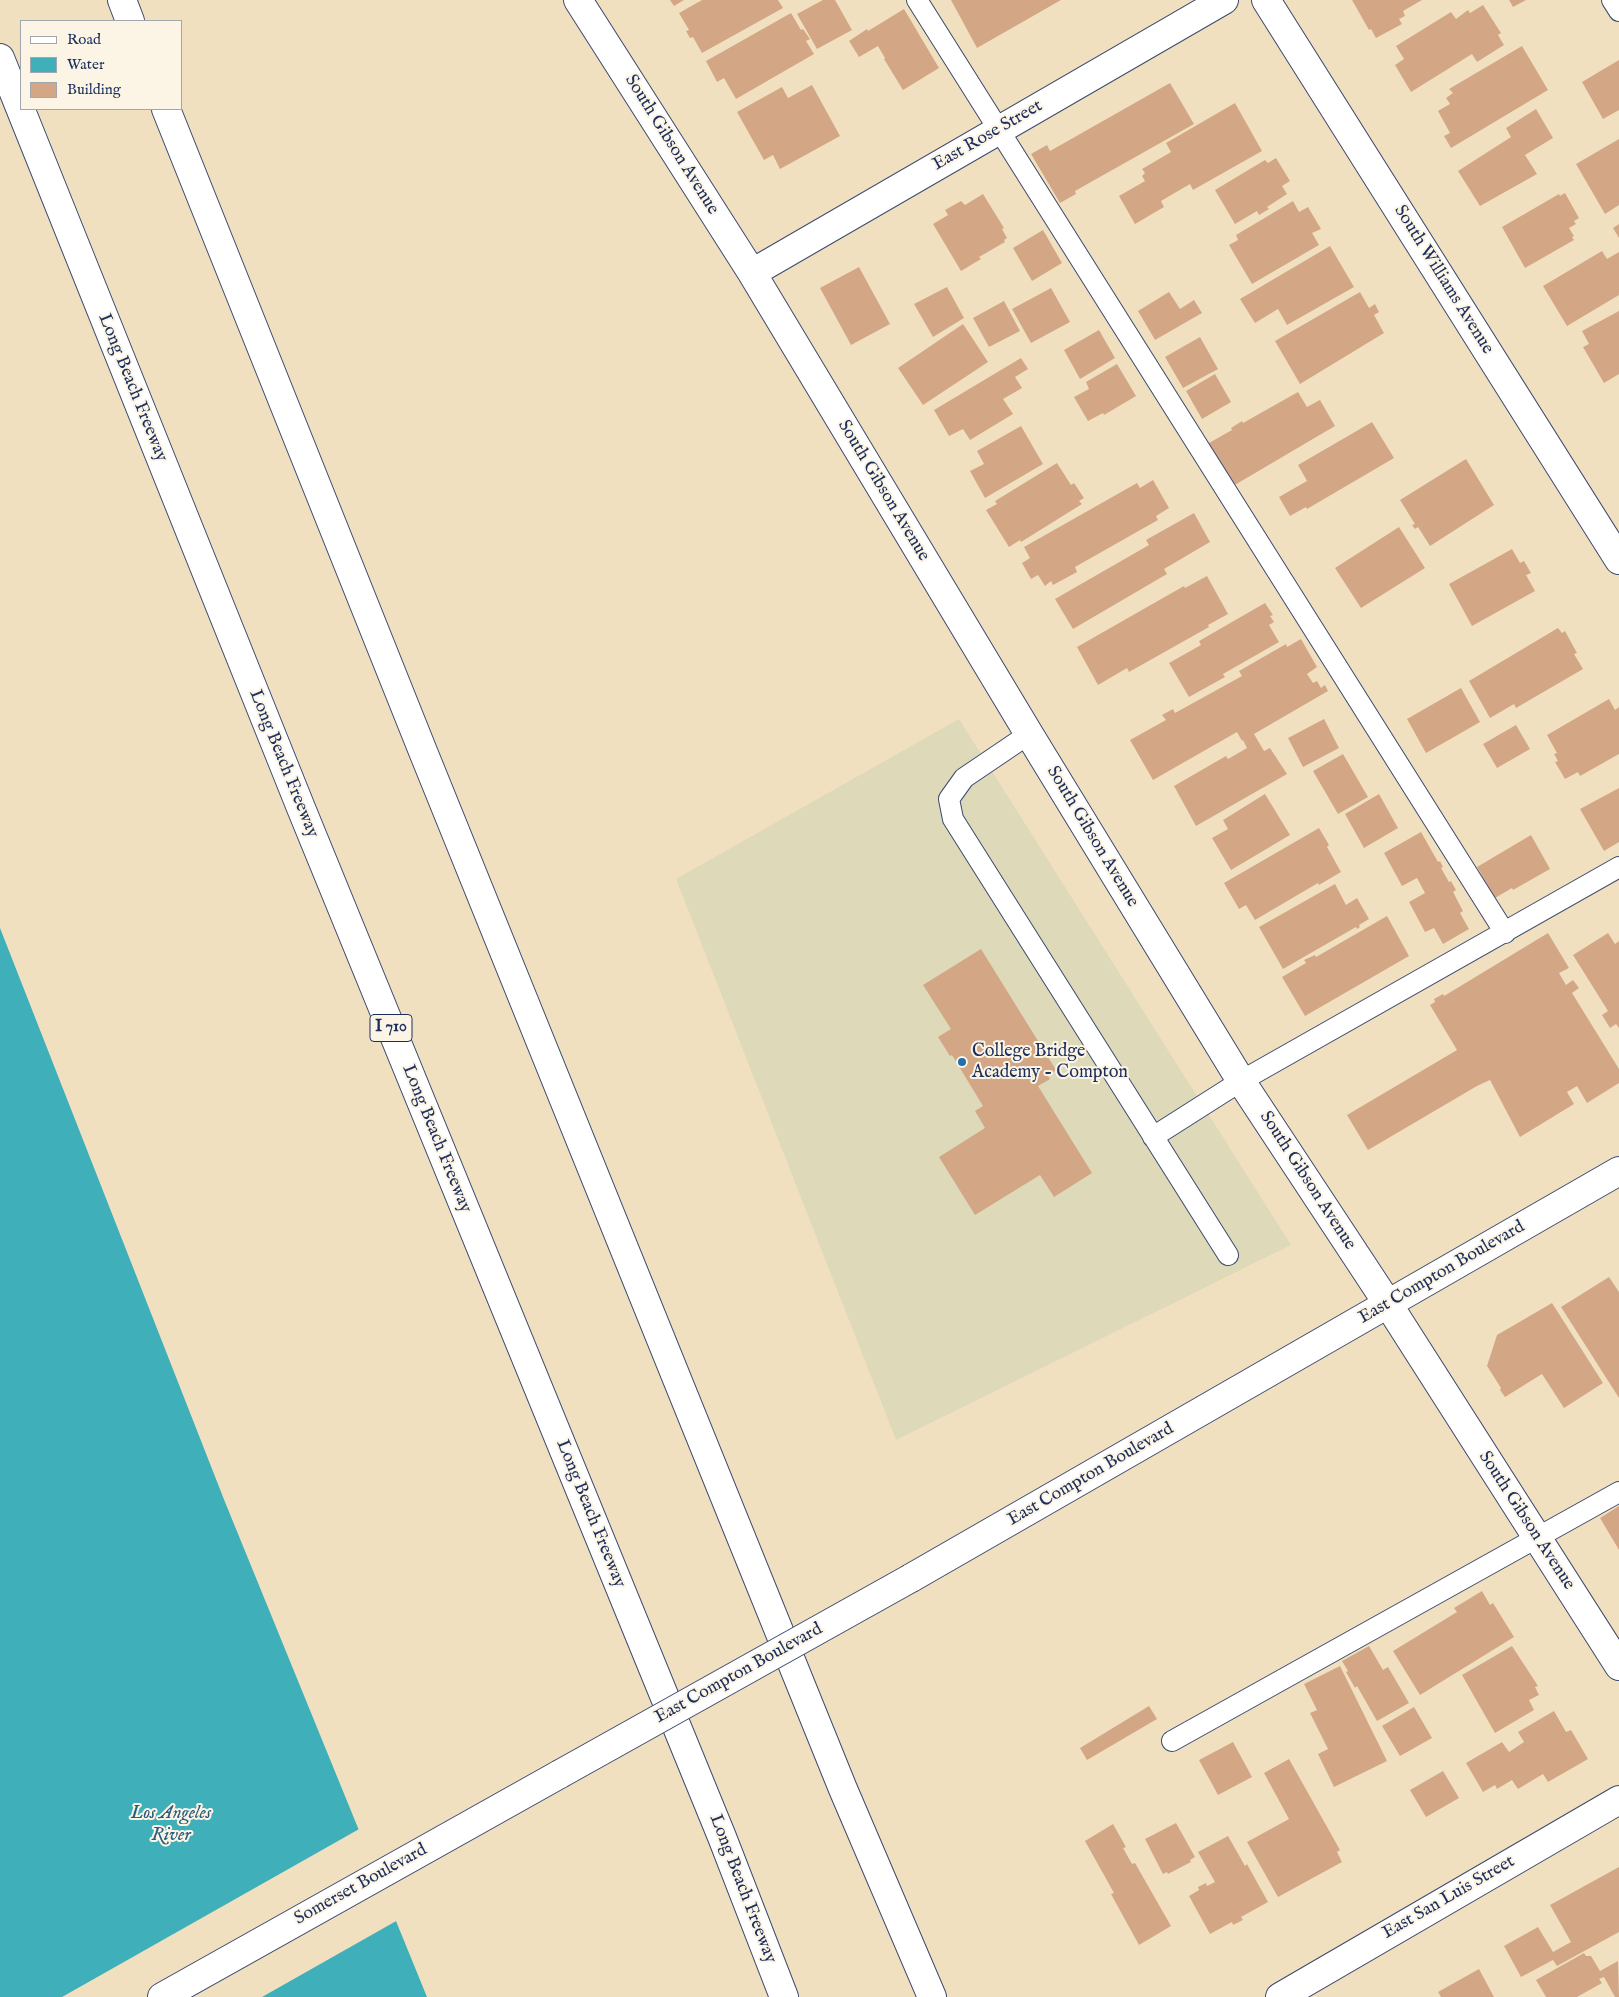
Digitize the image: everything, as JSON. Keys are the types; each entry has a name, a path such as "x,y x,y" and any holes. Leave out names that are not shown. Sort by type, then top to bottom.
{"main road":[{"path":"122,0 130,20"},
{"name":"South Gibson Avenue","path":"578,0 752,273 1029,734 1241,1081 1388,1304 1619,1666"},
{"name":"East Rose Street","path":"752,273 1224,0"},
{"name":"South Williams Avenue","path":"1266,0 1619,560"},
{"name":"Long Beach Freeway","path":"0,58 20,108"},
{"name":"Long Beach Freeway","path":"21,110 305,818 722,1837 784,1997"},
{"path":"166,110 835,1770 932,1997"},
{"name":"East Compton Boulevard","path":"560,1774 911,1578 1619,1171"},
{"name":"Somerset Boulevard","path":"162,1997 560,1774"},
{"name":"East San Luis Street","path":"1280,1997 1619,1800"}],"lane":[{"path":"917,0 1506,933"},
{"path":"1612,0 1619,11"},
{"path":"1029,734 964,778 949,799 953,819 1228,1255"},
{"path":"1153,1137 1241,1081 1506,933 1619,867"},
{"path":"1172,1741 1619,1492"}],"shaded area":[{"name":"College Bridge Academy - Compton","path":"959,719 1291,1245 896,1440 676,879"}],"water":[{"name":"Los Angeles River","path":"0,928 225,1502 427,1997 0,1997"}],"pier":[{"path":"361,1828 398,1920 262,1997 62,1997"}],"building":[{"path":"670,0 684,0 674,6"},
{"path":"702,0 778,0 783,8 702,53 693,37 690,38 686,31 689,30 679,13"},
{"path":"823,0 835,0 852,30 817,49 797,14"},
{"path":"951,0 1061,0 977,48"},
{"path":"1352,0 1422,0 1403,11 1405,16 1399,19 1402,24 1376,38 1371,29 1369,30"},
{"path":"1509,0 1526,0 1513,7"},
{"path":"1483,5 1501,33 1498,35 1504,45 1477,62 1472,54 1411,92 1395,65 1404,59 1396,46 1451,12 1456,19 1468,10 1470,13"},
{"path":"904,9 939,68 903,90 878,46 859,57 849,41"},
{"path":"791,13 801,30 803,29 810,39 806,41 814,54 736,99 724,78 717,82 706,61"},
{"path":"1522,46 1548,90 1451,148 1444,136 1450,133 1438,111 1450,104 1446,98 1453,93 1449,89"},
{"path":"1619,60 1619,110 1603,119 1582,82"},
{"path":"1170,83 1194,124 1075,191 1076,194 1060,203 1031,154 1047,145 1050,151"},
{"path":"812,85 840,136 780,169 773,155 764,160 737,112 782,87 788,98"},
{"path":"1235,103 1262,151 1193,190 1190,184 1161,201 1164,207 1135,224 1119,196 1145,181 1142,176 1145,173 1142,169 1171,152 1166,143"},
{"path":"1536,109 1553,138 1525,155 1537,174 1480,206 1458,171 1511,137 1506,128"},
{"path":"1619,139 1619,205 1605,214 1576,164"},
{"path":"1276,158 1290,181 1282,186 1287,194 1267,207 1269,209 1259,215 1257,211 1235,224 1215,190 1265,160 1268,163"},
{"path":"1565,193 1579,218 1574,221 1576,224 1569,228 1574,236 1572,237 1574,240 1525,268 1502,227 1559,194 1560,196"},
{"path":"983,194 1004,228 1002,229 1007,238 1004,240 1005,242 979,257 981,259 961,271 933,224 948,215 945,210 961,201 965,205"},
{"path":"1293,201 1299,212 1308,207 1321,229 1312,233 1319,245 1252,284 1229,245 1238,240 1236,235"},
{"path":"1619,224 1619,238 1613,228"},
{"path":"1043,230 1062,263 1032,281 1013,248"},
{"path":"1330,246 1354,287 1287,325 1278,309 1255,323 1240,299"},
{"path":"1602,251 1607,259 1619,252 1619,295 1567,326 1543,286"},
{"path":"859,267 890,324 851,345 820,288"},
{"path":"947,287 964,318 933,337 914,304"},
{"path":"1051,288 1070,322 1031,343 1012,309"},
{"path":"1169,292 1180,309 1194,300 1202,313 1155,340 1138,311"},
{"path":"1360,292 1369,308 1375,304 1379,312 1374,315 1384,333 1300,384 1275,341"},
{"path":"1004,301 1020,331 989,347 973,318"},
{"path":"1619,311 1619,374 1604,383 1583,347 1589,344 1582,331"},
{"path":"963,324 988,362 923,405 898,368"},
{"path":"1099,330 1115,358 1080,379 1064,350"},
{"path":"1200,337 1218,369 1183,388 1165,357"},
{"path":"1021,358 1028,369 1015,377 1022,388 1003,399 1013,414 970,440 963,429 949,436 934,410"},
{"path":"1117,364 1136,396 1104,415 1103,413 1088,421 1074,397 1089,389 1086,382"},
{"path":"1215,374 1231,402 1202,419 1186,391"},
{"path":"1298,392 1307,407 1320,400 1335,426 1233,486 1209,443 1232,430 1231,428 1242,421 1243,423"},
{"path":"1372,422 1394,458 1307,509 1306,507 1290,516 1279,497 1307,481 1298,465"},
{"path":"1021,426 1043,464 985,498 970,471 984,464 977,451"},
{"path":"1466,459 1494,505 1430,546 1418,527 1415,529 1412,525 1415,524 1400,500"},
{"path":"1057,463 1071,485 1074,483 1084,498 1079,501 1082,504 1021,542 1020,540 1009,547 986,510 997,504 995,501"},
{"path":"1153,480 1169,508 1156,516 1158,520 1075,567 1077,572 1053,585 1051,581 1045,586 1038,575 1031,579 1022,563 1030,558 1024,547 1137,483 1140,488"},
{"path":"1194,513 1210,542 1164,569 1167,574 1073,629 1055,599 1149,545 1146,540"},
{"path":"1399,527 1425,568 1361,608 1335,568"},
{"path":"1512,549 1520,563 1524,561 1531,573 1526,575 1535,591 1472,626 1449,584"},
{"path":"1207,576 1228,614 1208,625 1209,627 1129,672 1127,668 1098,685 1077,647 1184,586 1185,588"},
{"path":"1265,603 1273,615 1270,616 1274,622 1269,625 1279,642 1223,674 1225,677 1189,697 1169,663 1201,645 1199,641"},
{"path":"1558,628 1562,633 1565,631 1577,653 1574,654 1583,669 1516,708 1514,704 1490,718 1469,681"},
{"path":"1301,639 1317,667 1307,674 1313,683 1317,681 1321,688 1325,685 1328,691 1254,734 1264,751 1270,748 1287,774 1196,826 1174,786 1226,756 1228,759 1247,748 1237,732 1153,780 1130,740 1166,720 1162,715 1173,709 1175,713 1242,676 1239,671 1286,644 1287,647"},
{"path":"1461,688 1480,722 1426,753 1407,719"},
{"path":"1609,699 1615,710 1619,707 1619,754 1580,776 1578,772 1565,779 1555,762 1558,761 1554,754 1557,753 1547,735"},
{"path":"1324,719 1339,748 1303,767 1288,738"},
{"path":"1516,725 1530,749 1497,768 1483,744"},
{"path":"1343,754 1368,797 1338,814 1313,771"},
{"path":"1619,788 1619,842 1604,851 1580,809"},
{"path":"1265,794 1290,835 1231,870 1212,838 1228,829 1223,820"},
{"path":"1379,794 1398,828 1364,848 1345,814"},
{"path":"1319,828 1341,872 1319,885 1318,883 1255,920 1246,905 1239,909 1224,883"},
{"path":"1421,832 1438,862 1440,861 1443,867 1441,868 1449,882 1451,881 1456,890 1453,892 1463,911 1460,913 1469,929 1443,944 1434,928 1425,932 1409,902 1425,893 1417,878 1402,886 1384,853"},
{"path":"1531,835 1550,869 1495,898 1477,867"},
{"path":"1335,884 1346,905 1357,898 1369,919 1359,925 1360,927 1357,929 1356,927 1283,969 1259,927"},
{"path":"1387,916 1409,956 1305,1016 1282,977 1306,963 1304,960 1315,955 1316,957"},
{"path":"1548,933 1569,968 1559,973 1566,985 1573,980 1579,988 1572,993 1619,1069 1619,1083 1587,1103 1577,1086 1567,1092 1574,1104 1520,1137 1490,1080 1368,1150 1347,1115 1457,1050 1430,1005 1435,1002 1434,999 1443,994 1444,996"},
{"path":"1608,933 1615,944 1619,941 1619,1028 1616,1024 1610,1028 1602,1015 1608,1011 1573,955"},
{"path":"981,949 1056,1070 1048,1076 1050,1079 1038,1086 1092,1173 1054,1197 1040,1175 975,1215 939,1157 985,1128 975,1111 983,1106 952,1055 950,1056 938,1037 951,1029 923,985"},
{"path":"1609,1277 1619,1292 1619,1398 1561,1307"},
{"path":"1552,1303 1603,1383 1564,1408 1542,1374 1505,1397 1487,1366 1497,1335"},
{"path":"1619,1506 1619,1550 1600,1518"},
{"path":"1482,1591 1490,1605 1493,1603 1514,1637 1420,1695 1393,1651 1457,1612 1454,1608"},
{"path":"1369,1646 1383,1670 1388,1667 1409,1703 1377,1721 1357,1686 1355,1688 1342,1661"},
{"path":"1512,1646 1538,1686 1535,1687 1539,1695 1529,1700 1534,1710 1495,1733 1462,1675"},
{"path":"1340,1666 1387,1761 1334,1787 1318,1754 1328,1749 1310,1713 1317,1710 1304,1684"},
{"path":"1149,1706 1157,1719 1087,1760 1080,1748"},
{"path":"1414,1707 1432,1738 1400,1756 1382,1726"},
{"path":"1554,1711 1566,1732 1571,1730 1588,1759 1548,1782 1543,1774 1518,1789 1512,1780 1497,1789 1495,1785 1483,1792 1466,1763 1502,1742 1509,1752 1524,1742 1518,1732"},
{"path":"1233,1742 1252,1777 1218,1795 1199,1760"},
{"path":"1289,1759 1340,1850 1337,1852 1342,1862 1278,1897 1247,1842 1289,1819 1264,1773"},
{"path":"1443,1771 1459,1798 1426,1817 1410,1790"},
{"path":"1176,1823 1195,1857 1190,1860 1191,1862 1168,1874 1167,1872 1163,1874 1145,1839"},
{"path":"1113,1824 1126,1847 1123,1848 1132,1864 1135,1863 1171,1926 1139,1945 1111,1894 1114,1893 1085,1841"},
{"path":"1228,1836 1245,1866 1247,1864 1268,1902 1241,1917 1243,1920 1233,1925 1232,1922 1210,1934 1189,1896 1199,1890 1198,1887 1206,1883 1207,1886 1215,1882 1198,1852"},
{"path":"1619,1867 1619,1932 1557,1966 1553,1960 1521,1977 1504,1946 1538,1927 1553,1952 1571,1942 1550,1905"},
{"path":"1584,1953 1586,1956 1591,1956 1600,1971 1618,1961 1619,1997 1615,1997 1604,1977 1599,1979 1602,1983 1577,1997 1546,1997 1536,1980"},
{"path":"1479,1969 1494,1997 1441,1997 1438,1992"}],"place":[{"name":"College Bridge Academy - Compton","path":"962,1062"}]}
